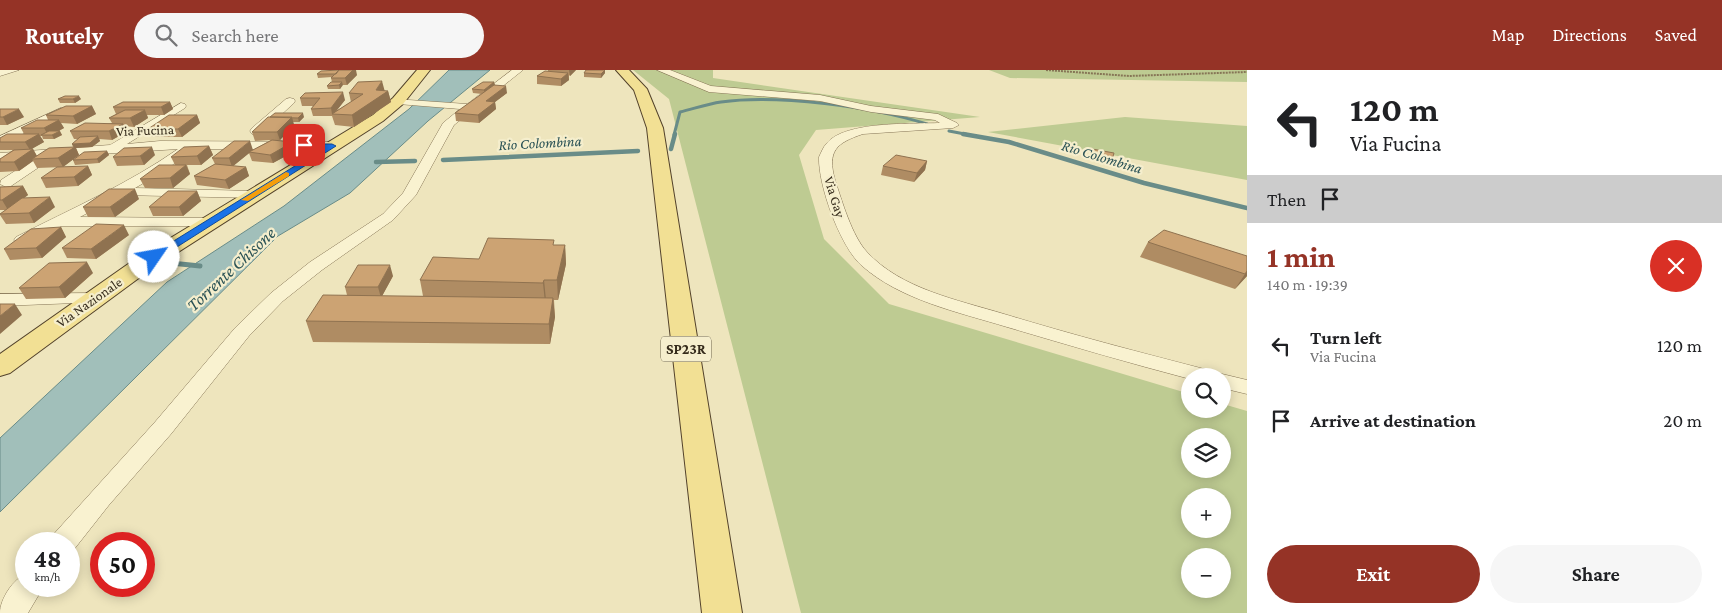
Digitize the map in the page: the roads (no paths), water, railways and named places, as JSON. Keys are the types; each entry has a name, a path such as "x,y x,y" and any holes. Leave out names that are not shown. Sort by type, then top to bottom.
{"main road":[{"name":"Via Nazionale","path":"0,367 95,298 208,222 378,118 398,101 424,70"},
{"name":"SP23R","path":"622,70 640,89 655,128 722,613"}],"street":[{"path":"0,73 14,70"},
{"path":"72,532 163,428 242,332 277,298 316,266 388,217 409,194 449,123 518,70"},
{"name":"Via Gay","path":"662,70 684,74 709,89 804,96 870,109 938,117 950,122 953,125 936,128 874,129 853,133 832,142 825,158 830,186 852,243 868,263 912,290 1068,339 1181,370"},
{"path":"240,146 290,101"},
{"path":"398,101 469,107"},
{"path":"112,148 181,106"},
{"path":"0,141 61,111"},
{"path":"19,242 123,189 161,167 186,149 188,145"},
{"name":"Via Fucina","path":"0,157 112,148 188,145 332,146"},
{"path":"6,184 53,152"},
{"path":"123,189 125,192 253,195"},
{"path":"58,221 208,222"},
{"path":"0,300 95,298"},
{"path":"1231,383 1247,387"},
{"path":"11,613 22,597"}],"water":[{"name":"Torrente Chisone","path":"449,70 490,70 428,121 350,193 278,236 0,512 0,438 167,282 284,206 409,109"}],"waterway":[{"name":"Rio Colombina","path":"674,135 680,112 716,103 744,100 797,101 853,107 927,124"},
{"name":"Rio Colombina","path":"949,131 970,135"},
{"name":"Rio Colombina","path":"671,149 675,134"},
{"name":"Rio Colombina","path":"963,134 1009,142 1144,183 1247,208"},
{"name":"Rio Colombina","path":"443,160 638,151"},
{"name":"Rio Colombina","path":"376,162 415,161"},
{"path":"171,263 200,266"}]}
